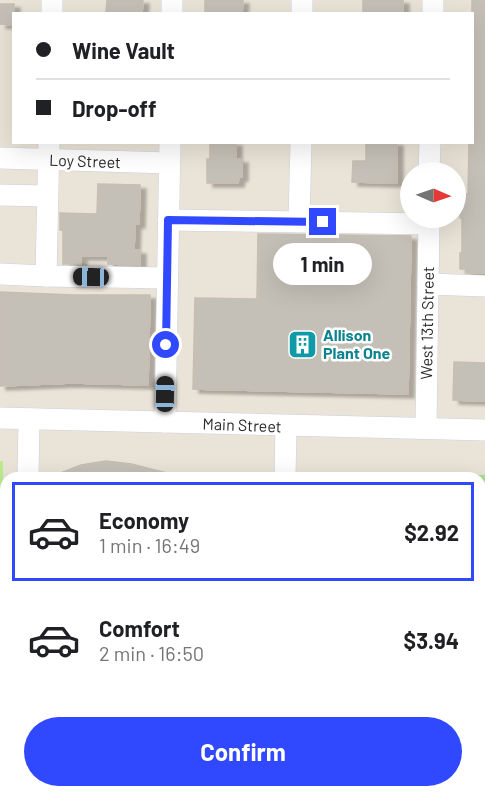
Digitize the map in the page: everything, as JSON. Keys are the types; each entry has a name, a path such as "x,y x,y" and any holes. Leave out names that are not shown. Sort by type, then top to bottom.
{"street":[{"path":"299,221 301,144"},
{"path":"429,162 430,144"},
{"path":"46,276 49,151"},
{"name":"Loy Street","path":"0,158 49,151 170,153"},
{"path":"165,422 170,153"},
{"path":"0,195 47,196"},
{"path":"168,220 400,221"},
{"name":"West 13th Street","path":"426,428 429,228"},
{"path":"0,274 167,278"},
{"path":"428,284 485,286"},
{"name":"Main Street","path":"0,418 485,430"},
{"path":"28,472 29,419"},
{"path":"285,472 286,426"}],"green space":[{"path":"0,461 3,461 3,472 0,472"}],"building":[{"path":"107,0 143,0 142,12 106,12"},
{"path":"205,0 243,0 242,12 205,12"},
{"path":"363,0 403,0 403,12 363,12"},
{"path":"472,0 485,0 485,273 466,273 466,269 460,269 462,228 466,228 469,144 474,144 474,12 472,12"},
{"path":"0,4 14,4 12,25 0,24"},
{"path":"210,144 236,144 236,159 242,159 242,177 239,177 238,183 207,183 207,159 210,159"},
{"path":"366,144 397,144 397,183 352,182 353,161 366,161"},
{"path":"98,184 140,185 139,224 135,224 134,250 140,250 140,265 108,264 108,256 81,256 81,264 63,264 63,230 60,230 60,213 97,214"},
{"name":"Allison Plant One","path":"258,234 411,236 408,394 193,389 195,298 257,299"},
{"path":"0,292 150,295 148,385 72,383 0,386"},
{"path":"454,362 485,363 485,401 453,400"},
{"path":"106,461 163,472 63,472 81,465"}],"place":[{"name":"Allison Plant One","path":"302,344"}],"route":[{"path":"166,345 168,220 323,222"}]}
